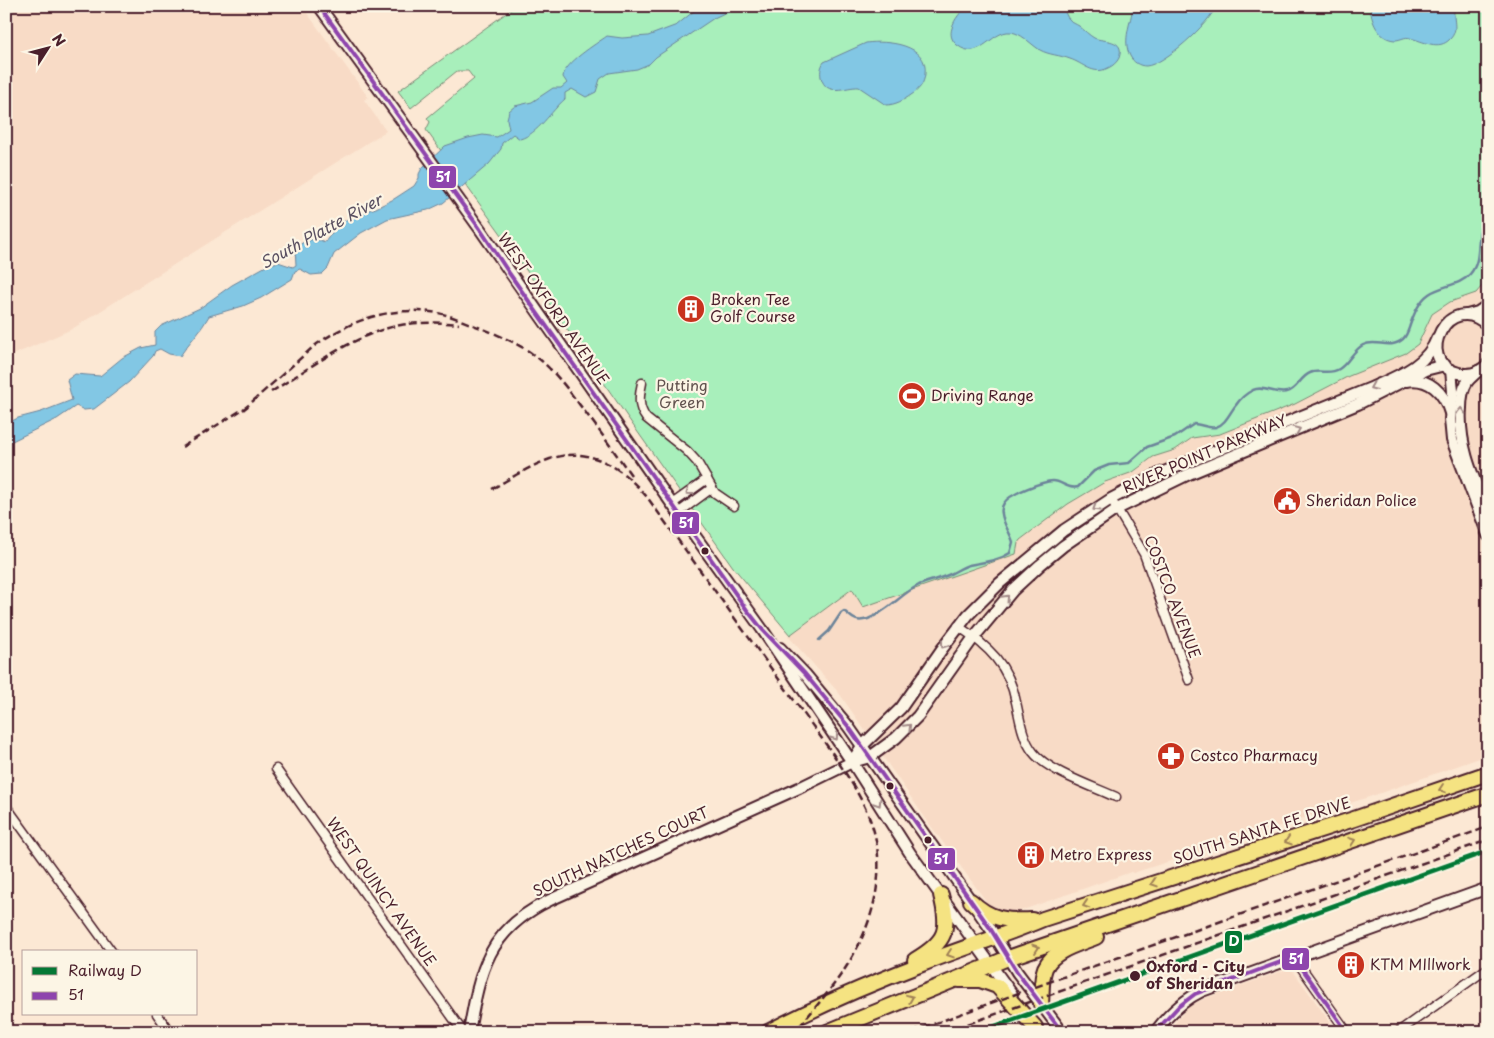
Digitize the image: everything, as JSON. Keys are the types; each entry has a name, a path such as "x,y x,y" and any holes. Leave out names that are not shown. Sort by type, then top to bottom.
{"highway":[{"name":"SOUTH SANTA FE DRIVE","path":"768,1032 855,990 1043,919 1354,819 1488,773"},
{"path":"827,1032 990,964 1488,794"},
{"path":"1041,1004 1045,968 1057,954 1206,891"},
{"path":"855,990 916,959 938,943 944,934 946,924 940,895"},
{"path":"970,901 986,913 998,918 1014,921 1043,919"},
{"path":"953,980 980,980 992,984 1001,990 1037,1029"}],"street":[{"name":"WEST OXFORD AVENUE","path":"319,6 468,212 675,509 762,629 940,895 1037,1029"},
{"path":"1466,316 1478,312 1488,305"},
{"path":"1466,316 1479,319 1488,326"},
{"name":"RIVER POINT PARKWAY","path":"852,762 862,746 901,708 958,626 988,594 1064,530 1111,499 1174,468 1371,388 1415,366 1434,347 1440,331 1446,323 1454,318 1466,316"},
{"path":"1437,338 1438,353 1448,368 1453,391 1450,414 1452,440 1488,535"},
{"path":"1488,364 1471,377 1464,388 1461,406 1461,433 1466,456 1488,512"},
{"path":"1448,368 1464,374 1478,371"},
{"name":"RIVER POINT PARKWAY","path":"852,762 870,757 896,738 918,716 974,637 1002,603 1033,572 1076,536 1117,509 1189,474 1340,413 1425,370 1448,368"},
{"path":"1403,381 1418,380 1433,386 1443,397 1450,414"},
{"path":"642,383 639,402 644,415 653,425 693,456 712,488 734,506"},
{"path":"675,509 707,479"},
{"path":"675,509 712,488"},
{"name":"COSTCO AVENUE","path":"1111,499 1144,554 1189,680"},
{"path":"958,626 992,653 1006,671 1013,688 1025,736 1034,753 1048,766 1116,797"},
{"name":"WEST OXFORD AVENUE","path":"762,629 805,674 862,746 996,938 1017,972 1062,1032"},
{"name":"SOUTH NATCHES COURT","path":"469,1032 479,981 486,962 494,947 506,932 526,913 550,900 799,788 852,762"},
{"name":"WEST QUINCY AVENUE","path":"276,769 464,1032"},
{"path":"6,806 111,950"},
{"path":"1155,1032 1178,1007 1195,994 1488,888"},
{"path":"1294,957 1347,1032"},
{"path":"1398,1032 1488,968"},
{"path":"158,1016 170,1032"}],"shaded area":[{"path":"6,6 302,6 368,97 364,100 386,131 72,329 6,358"},
{"path":"1488,279 1488,755 1372,796 1133,873 1131,872 1014,913 1008,914 996,911 989,905 928,822 839,693 788,636 852,589 863,607 1018,542 1068,504 1105,482 1133,472 1153,457 1175,450 1192,438 1220,434 1295,404 1418,344 1432,314 1450,302 1476,293"},
{"path":"1291,968 1337,1032 1168,1032 1188,1007 1206,998"}],"green space":[{"name":"Broken Tee Golf Course","path":"516,6 1488,6 1488,279 1476,293 1450,302 1432,314 1418,344 1406,353 1349,376 1295,404 1220,434 1192,438 1175,450 1153,457 1133,472 1105,482 1068,504 1020,540 1016,554 863,607 852,589 790,635 733,567 502,235 426,130 430,122 427,118 474,79 468,71 457,71 411,108 398,91"}],"water":[{"path":"700,6 739,6 714,18 656,57 649,64 637,69 609,73 600,79 596,92 586,97 572,89 565,93 565,99 533,132 520,139 513,134 502,143 501,149 489,164 443,203 428,210 387,219 361,233 334,254 328,268 322,274 311,275 300,269 295,271 292,279 261,298 243,306 209,316 180,356 169,354 160,349 155,351 153,356 129,382 94,409 84,410 76,406 57,419 6,444 6,424 18,418 41,412 72,400 67,380 75,374 100,376 122,358 141,348 155,345 155,332 161,326 200,308 232,285 268,265 278,262 293,267 296,265 295,248 309,240 325,242 338,225 356,214 376,208 394,199 414,186 422,168 445,146 483,135 497,137 509,129 507,119 509,111 515,106 532,102 553,88 561,88 567,83 563,77 574,60 607,36 622,38 648,36 677,25"},
{"path":"967,6 1063,6 1069,19 1092,37 1117,44 1120,52 1119,58 1115,64 1108,68 1098,71 1093,70 1070,59 1043,52 1018,34 1007,32 1000,34 973,50 965,50 955,43 951,32 956,19"},
{"path":"1133,6 1216,6 1205,22 1186,42 1164,59 1146,66 1135,62 1128,50 1127,38"},
{"path":"1370,6 1455,6 1453,35 1446,43 1436,45 1408,38 1389,39 1376,28"},
{"path":"885,42 914,50 924,64 924,81 919,89 902,100 886,105 859,87 837,90 827,87 821,77 821,67 824,62 866,43"}],"waterway":[{"path":"819,640 829,631 844,611 857,620 868,619 919,585 966,566 995,560 1010,553 1013,542 1004,521 1002,508 1007,499 1019,492 1053,481 1074,488 1078,487 1094,471 1109,465 1129,463 1147,447 1175,437 1194,424 1216,427 1225,421 1246,394 1253,390 1261,389 1283,393 1290,391 1310,373 1336,371 1363,345 1368,343 1393,344 1403,339 1417,308 1425,297 1434,291 1461,281 1470,274 1477,260 1479,236 1483,221 1488,214"}],"railway":[{"path":"243,410 313,347 341,329 388,313 405,311 438,313 500,336 518,345 543,362 569,390 631,475"},
{"path":"271,392 334,352 368,335 385,329 415,323 459,324"},
{"path":"182,447 248,406"},
{"path":"492,489 535,465 565,455 592,457 604,462 627,477 647,497 833,754 857,792 869,817 878,853 878,871 873,908 860,943 845,969 795,1032"},
{"path":"911,1032 1488,827"},
{"path":"945,1032 1488,840"}],"rail line":[{"name":"D","path":"979,1032 1488,851"}],"transit line":[{"name":"51","path":"319,6 480,229 509,273 747,610 762,629 805,674 848,726 990,928 1017,972 1062,1032"},
{"name":"51","path":"1155,1032 1178,1007 1195,994 1294,957 1347,1032"}],"place":[{"name":"Broken Tee Golf Course","path":"691,309"},
{"name":"Driving Range","path":"912,396"},
{"name":"Sheridan Police","path":"1287,501"},
{"name":"Costco Pharmacy","path":"1171,756"},
{"name":"Metro Express","path":"1031,855"},
{"name":"KTM MIllwork","path":"1351,965"},
{"name":"Oxford - City of Sheridan","path":"1135,976"}],"water label":[{"name":"South Platte River","path":"321,231"}],"park label":[{"name":"Putting Green","path":"682,394"}]}
